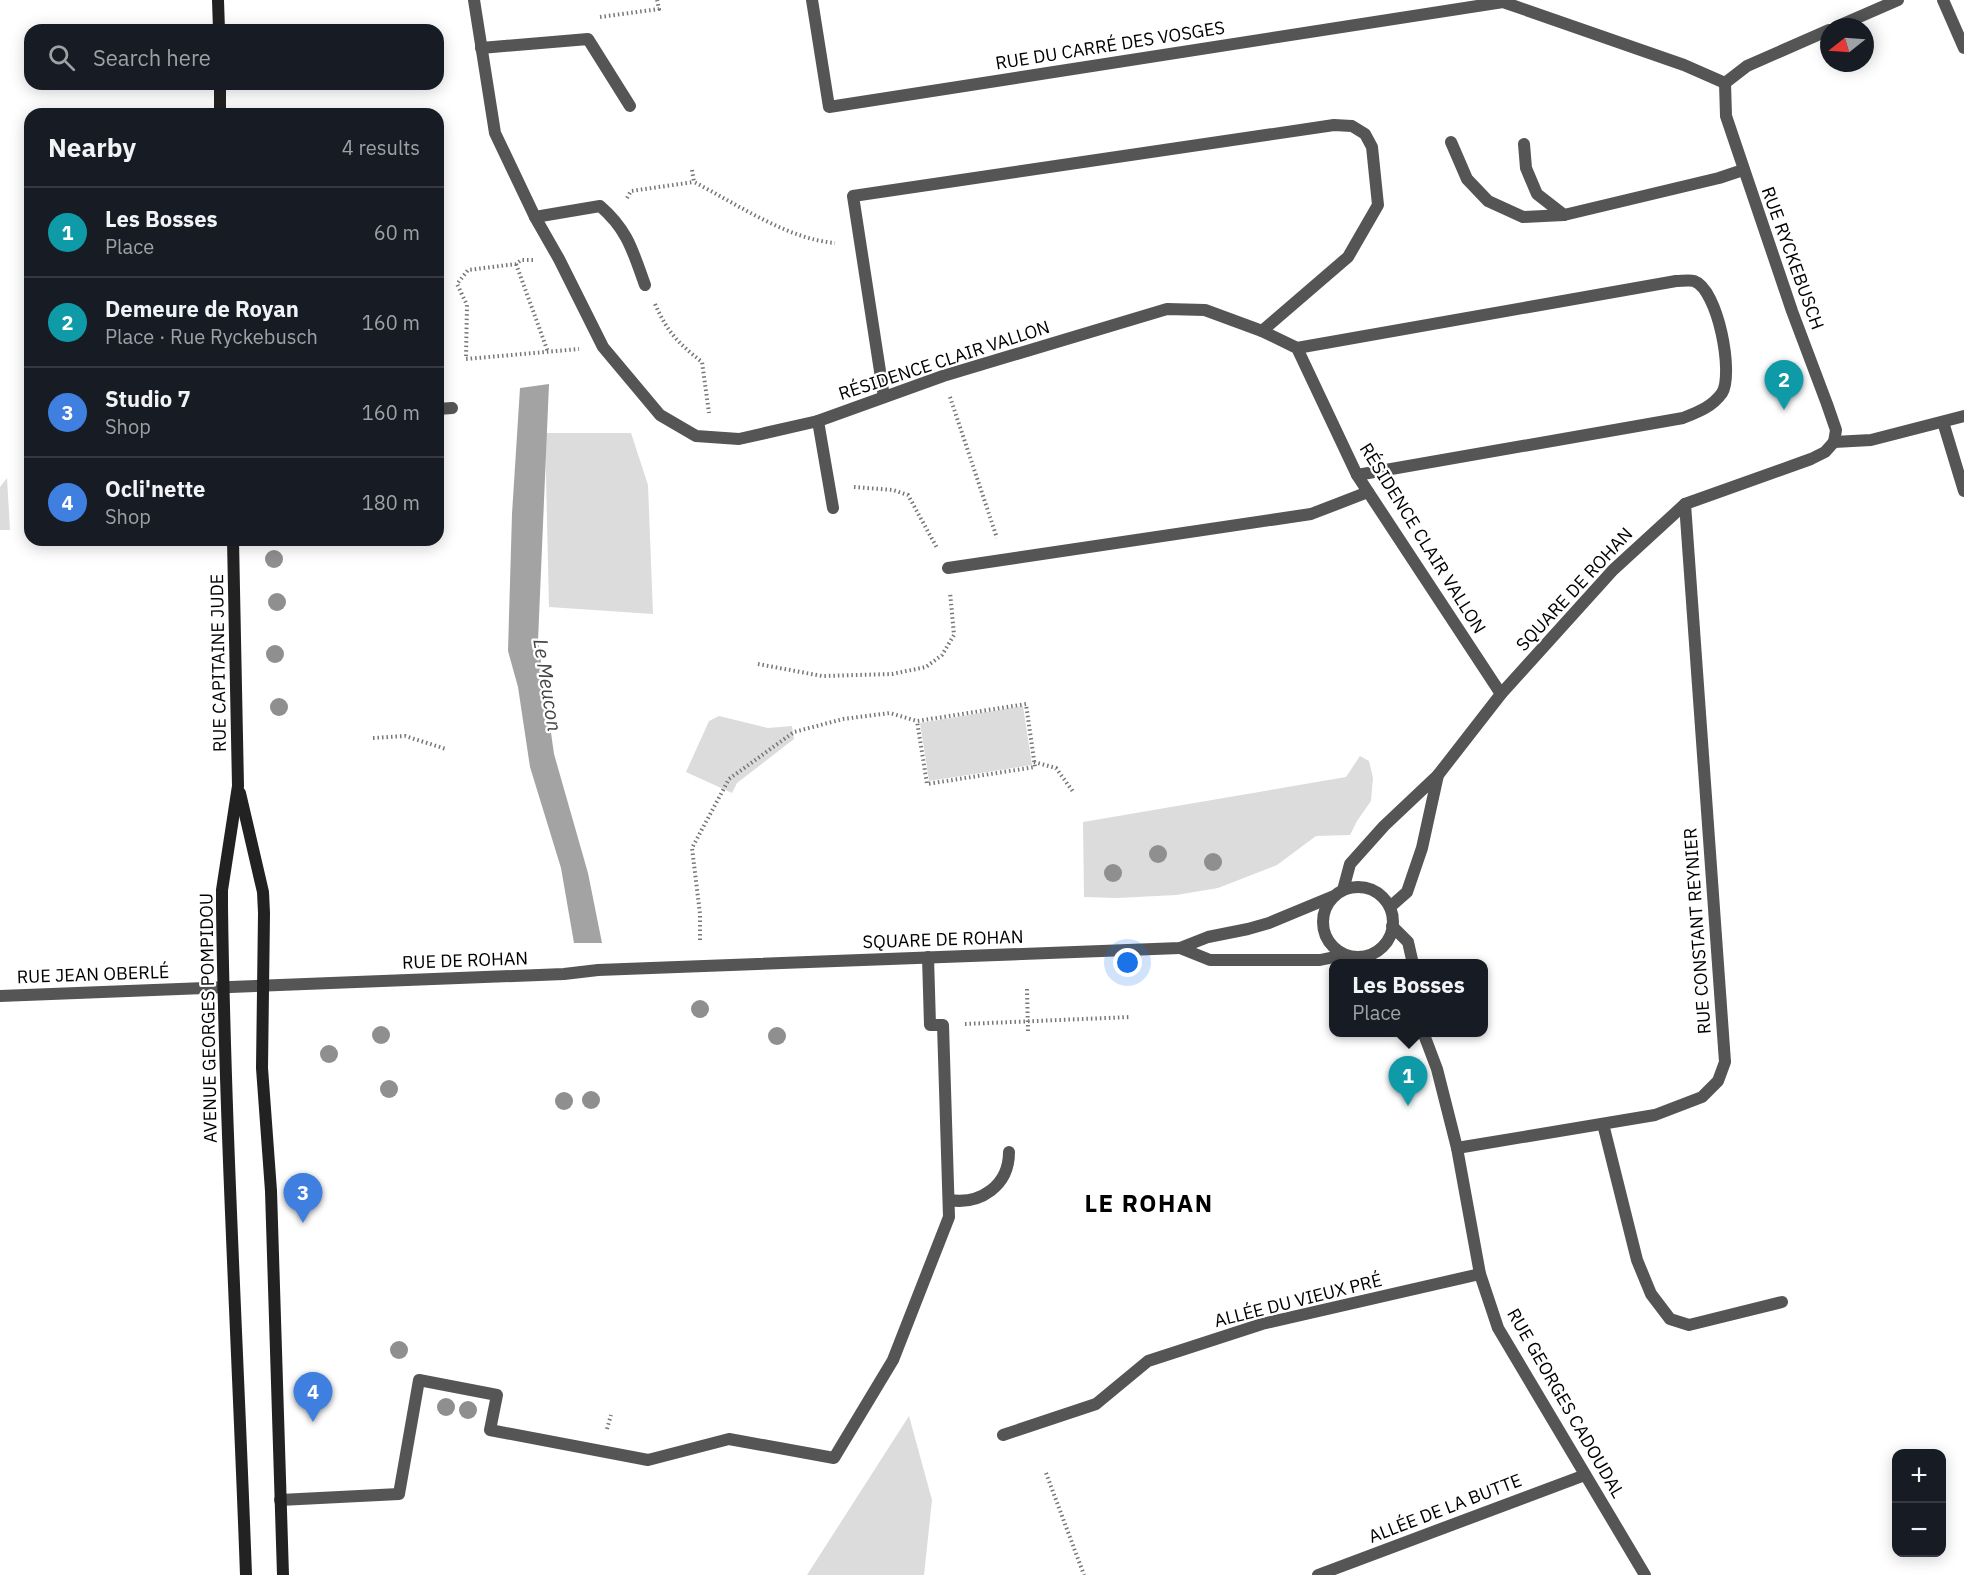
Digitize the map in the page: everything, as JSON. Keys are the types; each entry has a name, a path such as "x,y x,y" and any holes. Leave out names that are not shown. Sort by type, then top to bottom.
{"main road":[{"path":"218,0 219,24"},
{"path":"220,90 220,108"},
{"name":"RUE CAPITAINE JUDE","path":"233,546 238,786"},
{"path":"238,786 263,892 262,1076 271,1191 283,1575"},
{"name":"AVENUE GEORGES POMPIDOU","path":"238,786 222,890 223,986 246,1575"}],"street":[{"name":"RÉSIDENCE CLAIR VALLON","path":"474,0 495,134 535,217 603,347 660,415 696,436 739,439 818,421 943,376 1167,309 1205,310 1262,331 1297,348 1357,475 1501,694"},
{"name":"RUE DU CARRÉ DES VOSGES","path":"812,0 828,107 1503,1 1684,65 1725,83"},
{"path":"1857,18 1899,0"},
{"path":"1942,0 1964,48"},
{"path":"1725,83 1747,66 1820,34"},
{"path":"481,48 588,39 630,106"},
{"name":"RUE RYCKEBUSCH","path":"1725,83 1726,116 1743,170 1836,430 1834,442"},
{"path":"884,397 853,196 1334,125 1352,126 1365,134 1372,147 1378,204 1348,257 1262,331"},
{"path":"1451,142 1467,179 1488,201 1523,217 1564,215 1719,178 1743,170"},
{"path":"1524,144 1526,168 1537,194 1564,215"},
{"path":"535,217 600,206 615,219 628,238 645,285"},
{"path":"1297,348 1676,281 1695,281 1707,291 1716,308 1728,374 1723,392 1709,407 1683,418 1357,475"},
{"path":"444,409 452,408"},
{"path":"1834,442 1871,440 1964,416"},
{"path":"818,421 833,508"},
{"path":"1943,422 1964,491"},
{"name":"SQUARE DE ROHAN","path":"708,966 1180,948 1208,937 1269,922 1339,893 1350,864 1384,826 1438,775 1501,694 1613,570 1685,504 1811,459 1825,452 1834,442"},
{"path":"948,568 1311,514 1368,492"},
{"name":"RUE CONSTANT REYNIER","path":"1457,1148 1655,1115 1702,1097 1718,1081 1725,1062 1685,504"},
{"name":"SQUARE DE ROHAN","path":"1390,907 1407,892 1422,848 1438,775"},
{"path":"1354,887 1374,891 1390,907 1392,926 1389,937 1383,947 1374,953 1364,957 1350,958 1334,948 1327,939 1323,928 1323,916 1327,905 1339,893 1354,887"},
{"path":"1392,926 1408,942 1412,959"},
{"name":"SQUARE DE ROHAN","path":"1180,948 1210,960 1329,959"},
{"path":"280,1500 399,1494 419,1380 497,1395 490,1430 648,1460 729,1439 834,1458 893,1360 949,1217 943,1024 930,1025 928,957"},
{"name":"SQUARE DE ROHAN","path":"1335,959 1350,958"},
{"name":"RUE DE ROHAN","path":"223,986 564,975 598,970 708,966"},
{"name":"RUE JEAN OBERLÉ","path":"0,996 223,986"},
{"name":"RUE GEORGES CADOUDAL","path":"1425,1037 1437,1069 1457,1148 1480,1274 1498,1328 1645,1575"},
{"path":"1603,1124 1636,1260 1651,1294 1670,1319 1689,1325 1782,1302"},
{"path":"949,1200 962,1202 975,1200 990,1192 1002,1179 1009,1164 1009,1152"},
{"name":"ALLÉE DU VIEUX PRÉ","path":"1003,1435 1096,1404 1148,1361 1262,1324 1480,1274"},
{"name":"ALLÉE DE LA BUTTE","path":"1318,1575 1585,1474"}],"path":[{"path":"595,18 659,9 657,0"},
{"path":"692,170 694,182"},
{"path":"631,191 694,182 784,229 818,242 860,246"},
{"path":"559,259 521,260 516,264 468,270 457,284 467,305 466,359 603,347"},
{"path":"516,264 548,352"},
{"path":"645,285 665,327 679,344 702,362 713,437"},
{"path":"943,376 1004,560"},
{"path":"758,664 822,676 892,674 926,667 942,655 954,635 948,568 908,495 893,490 829,486"},
{"path":"700,940 700,914 692,848 729,779 794,732 843,719 890,713 917,721 1026,704 1035,767 927,784 917,721"},
{"path":"374,738 405,736 446,749"},
{"path":"1034,762 1056,768 1074,793"},
{"path":"1027,989 1028,1033"},
{"path":"943,1024 1130,1017"},
{"path":"1046,1473 1084,1575"}],"shaded area":[{"path":"549,384 538,641 554,754 588,873 602,943 574,943 561,868 530,767 518,687 508,651 512,514 520,388"},
{"path":"545,433 631,433 648,485 653,614 549,607"},
{"path":"7,478 10,530 0,530 0,487"},
{"path":"1023,706 1032,765 929,781 920,723"},
{"path":"719,716 768,728 792,726 794,739 737,783 732,793 686,772 709,721"},
{"path":"1360,756 1369,761 1373,778 1371,801 1350,835 1316,836 1277,865 1218,888 1176,895 1084,897 1083,822 1346,777"},
{"path":"909,1416 932,1500 924,1575 807,1575"}],"place":[{"name":"Demeure de Royan","path":"1784,410"},
{"name":"Les Bosses","path":"1408,1106"},
{"name":"Studio 7","path":"303,1223"},
{"name":"Ocli'nette","path":"313,1422"}],"district":[{"name":"LE ROHAN","path":"1149,1203"}],"water label":[{"name":"Le Meucon","path":"548,685"}]}
